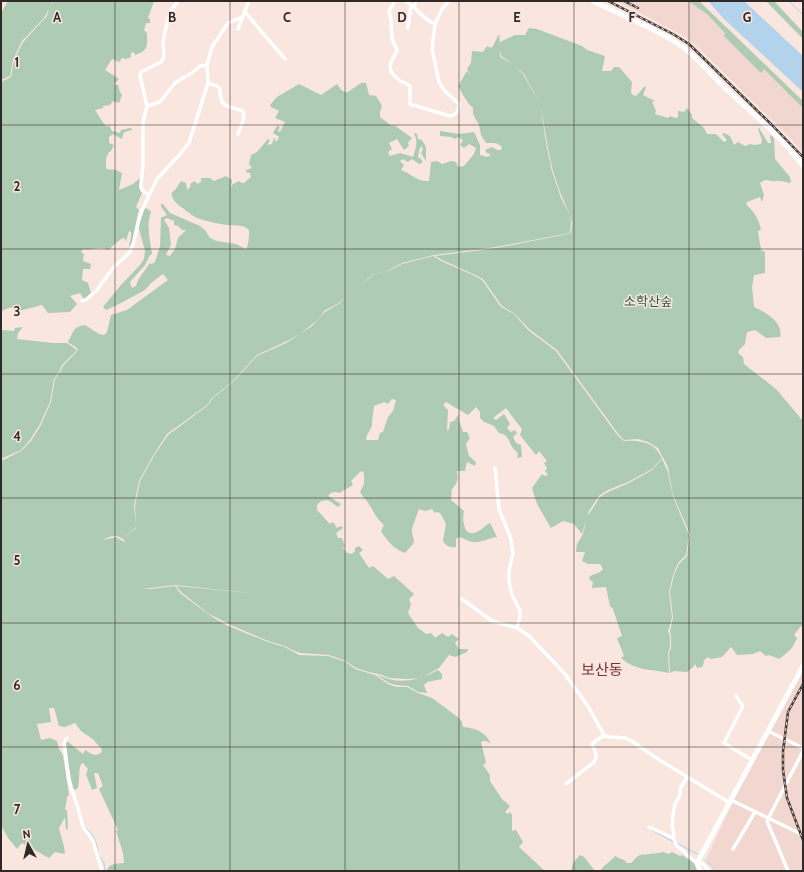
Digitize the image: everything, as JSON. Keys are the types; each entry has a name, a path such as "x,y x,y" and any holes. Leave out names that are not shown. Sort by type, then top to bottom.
{"main road":[{"path":"592,1 666,37 686,50 725,88 757,116 794,154 803,166"},
{"path":"700,871 698,862 803,666"}],"street":[{"path":"148,195 142,190 141,185 143,122 147,106 140,76 141,72 162,62 164,58 163,42 166,26 170,12 178,1"},
{"path":"238,29 249,1"},
{"path":"395,1 389,11 392,39 397,50 390,65 391,72 399,80 410,86 410,104 450,116 454,115 458,111 459,104 444,90 439,82 432,49 435,24 442,9 449,1"},
{"path":"405,1 413,6 423,18 435,24"},
{"path":"408,28 413,6 416,1"},
{"path":"244,11 286,59"},
{"path":"82,301 87,299 96,291 112,268 130,252 140,214 148,195 157,180 182,153 189,143 208,83 207,65 212,48 228,23 242,17"},
{"path":"147,106 160,102 175,83 200,66 207,65"},
{"path":"208,83 217,86 220,89 220,100 223,104 243,111 244,118 238,134"},
{"path":"495,468 499,509 511,539 514,554 509,570 509,578 512,595 520,610 517,628"},
{"path":"462,599 492,621 517,628 533,640 565,674 585,702 604,735 625,738 687,777 731,801 803,835"},
{"path":"736,696 743,706 724,743 752,760"},
{"path":"768,730 803,750 768,818 769,825 788,871"},
{"path":"566,784 594,762 596,759 596,753 592,744 604,735"},
{"path":"66,738 64,743 69,781 79,812 82,828 91,837 102,871"},
{"path":"687,777 680,789 680,795 675,804 672,820 674,840 676,846 698,862 702,863 709,871"},
{"path":"733,849 755,812"},
{"path":"649,827 671,837 674,840"}],"shaded area":[{"path":"617,1 698,1 803,108 803,154 792,140 699,48 684,36"},
{"path":"803,669 803,871 715,871 706,860 735,797"}],"green space":[{"path":"8,1 53,1 44,18 22,41 13,60 10,76 1,80 1,13"},
{"path":"54,1 154,1 148,18 150,19 150,23 146,23 144,30 147,33 147,44 145,49 135,55 134,52 131,53 131,57 126,59 122,58 119,62 112,59 105,70 119,79 114,84 118,85 122,95 119,103 113,101 110,105 103,106 103,108 95,110 104,124 107,127 109,125 112,131 120,133 121,130 131,128 132,130 124,132 122,139 113,134 109,137 109,143 114,145 106,158 106,169 116,170 122,173 119,190 133,184 140,178 139,188 142,193 136,207 139,210 131,247 129,246 131,232 129,231 126,241 124,238 121,239 108,250 102,248 83,249 81,252 84,254 83,261 91,264 90,269 83,269 82,280 88,283 91,293 84,299 80,293 70,296 77,304 70,312 48,313 42,305 15,312 12,307 1,311 1,82 11,77 14,60 23,42 47,16 49,8"},
{"path":"688,1 699,1 803,101 803,108 764,69 761,73 724,36 725,33 707,14"},
{"path":"766,1 774,1 803,32 803,39"},
{"name":"소학산숲","path":"529,28 537,29 605,56 602,71 611,71 614,67 619,67 632,82 631,93 633,95 636,96 645,86 643,95 655,101 652,102 656,111 655,114 668,118 670,116 676,118 678,117 678,111 684,112 687,108 692,115 692,118 704,128 707,134 716,134 724,142 727,140 722,134 724,133 730,136 734,145 738,142 745,146 750,144 761,144 762,140 758,129 759,128 768,143 771,143 770,135 774,138 775,159 790,177 791,182 762,181 760,183 764,195 762,202 760,197 747,202 746,204 754,213 759,222 761,230 758,231 761,250 765,252 765,273 754,275 752,287 754,307 773,318 779,327 780,337 766,338 755,330 747,332 745,344 738,353 743,357 744,364 776,389 803,421 803,627 801,626 794,635 797,638 793,646 779,659 769,655 766,656 760,651 753,654 737,655 731,647 722,657 711,659 708,657 703,661 704,663 702,667 697,668 695,664 687,672 674,671 670,673 670,631 673,618 670,592 674,575 679,564 687,556 690,534 673,495 668,467 658,448 648,442 638,439 624,440 557,350 529,329 515,314 502,306 483,279 435,256 496,248 571,233 572,223 570,215 570,233 496,247 434,255 402,263 387,271 373,274 358,288 374,274 388,271 402,264 433,256 482,280 501,307 514,314 528,330 556,351 618,436 624,441 637,441 653,446 662,458 652,469 628,482 608,490 599,496 589,511 582,534 574,524 563,521 551,528 537,504 532,488 542,474 545,476 548,475 545,471 547,468 544,463 547,461 539,451 536,455 520,435 522,429 506,408 493,418 496,420 504,414 510,424 507,428 511,432 515,430 517,433 513,437 516,443 521,445 522,457 517,458 518,453 512,447 506,436 499,433 494,426 484,422 480,418 480,412 476,407 468,415 446,402 443,405 448,410 447,431 449,429 450,422 454,421 459,414 459,422 463,432 467,432 470,438 466,444 469,456 476,462 475,466 467,462 465,471 457,471 457,481 452,489 451,500 464,511 463,518 464,527 466,530 472,533 477,532 490,523 497,537 470,542 459,537 456,539 456,547 450,547 443,541 446,524 440,513 435,513 432,509 425,511 419,509 412,528 414,541 405,553 397,549 383,535 381,531 384,525 378,519 360,492 364,484 364,473 361,471 351,481 353,485 339,493 333,492 328,496 341,504 338,507 328,500 321,501 317,505 317,510 330,524 333,522 337,528 341,526 343,528 336,533 338,538 342,538 345,546 343,548 347,553 352,554 355,551 355,548 359,546 363,550 359,553 369,568 373,566 388,579 394,576 414,594 409,599 411,604 408,613 418,628 426,634 431,633 435,638 442,633 448,637 452,634 459,639 455,643 459,649 468,649 467,652 455,657 449,655 439,668 421,678 389,678 356,668 346,661 329,655 300,653 285,646 268,641 209,614 181,592 176,586 261,594 175,585 142,588 151,589 175,586 180,593 214,618 226,625 268,642 285,647 299,655 328,656 346,662 355,669 375,675 388,684 396,687 407,687 432,698 459,718 463,727 475,729 485,735 490,742 481,742 486,763 483,765 490,775 490,781 502,799 510,806 505,812 508,814 510,812 512,815 512,831 516,830 523,842 519,847 545,871 107,871 111,865 124,863 123,853 116,831 118,830 99,789 103,786 98,773 94,773 97,788 92,790 86,774 88,769 83,763 81,764 78,788 75,790 73,788 66,743 67,741 83,754 85,750 96,755 102,751 94,740 81,731 75,723 65,727 59,726 54,708 49,708 51,722 37,724 41,740 50,738 57,741 59,749 63,755 69,795 67,797 65,810 67,810 68,828 66,830 65,817 59,828 65,854 55,852 49,858 22,843 17,849 8,838 1,825 1,461 21,451 31,441 41,425 51,402 55,379 63,366 78,350 68,342 74,330 85,325 99,334 104,335 107,332 111,315 127,310 168,280 163,274 151,283 145,290 106,310 103,307 144,259 145,251 139,225 145,208 151,212 149,238 152,254 145,265 130,282 132,288 136,286 138,280 150,263 152,264 155,262 160,246 161,217 167,215 161,207 161,204 163,204 170,213 200,226 205,230 210,238 217,241 236,244 246,249 249,230 242,226 228,225 195,217 173,199 172,192 181,181 186,183 187,190 191,186 190,184 195,181 197,184 201,182 201,178 210,178 214,181 226,176 232,180 231,187 239,181 244,183 251,177 250,173 247,173 246,170 252,168 249,164 251,155 257,152 268,139 270,140 267,145 272,144 274,138 275,141 277,141 279,137 273,133 277,126 280,127 278,131 280,132 285,122 275,118 279,111 270,105 277,97 299,84 321,95 337,84 341,90 348,92 361,83 366,83 369,95 376,96 382,106 380,117 412,138 408,143 409,146 404,150 397,139 389,143 392,149 388,152 390,156 400,153 413,157 416,148 414,134 417,134 418,139 422,140 426,147 426,161 421,153 423,149 421,146 418,157 422,160 422,163 419,164 412,159 408,162 403,159 400,161 404,165 401,170 425,181 429,181 431,162 437,161 442,164 451,161 456,162 458,167 464,166 474,154 476,148 469,144 464,148 460,145 463,140 458,137 455,139 440,136 440,131 459,134 474,132 480,145 480,155 487,157 491,155 485,150 492,147 497,150 501,150 502,147 498,144 486,143 481,135 479,125 473,114 473,108 466,100 458,86 467,71 471,76 467,69 471,63 472,51 483,52 487,46 491,48 499,34 500,45 500,42 515,35 525,35","holes":["500,49 501,56 513,64 500,57","513,64 524,74 541,106 523,74","541,106 552,168 570,215 561,198 550,165 551,167 545,137","167,218 174,221 174,225 178,226 182,230 186,230 178,238 175,249 170,256 166,255 171,245 169,228 164,220","345,296 340,303 321,316 324,311 339,303","318,320 312,326 300,334","300,334 286,343 257,356 233,382 213,398 207,406 168,435 155,454 140,481 135,506 136,526 134,506 139,481 154,454 167,434 207,405 212,398 232,382 257,355","392,399 396,400 393,411 388,417 383,432 380,433 378,440 366,440 372,426 374,406 384,402 388,404","115,536 120,537 126,543 116,537 103,540"]},
{"path":"23,327 18,333 17,339 67,343 77,350 62,365 54,379 50,402 40,424 30,440 21,450 1,459 1,330 14,331 15,328"},
{"path":"662,459 668,472 673,497 689,535 686,555 678,563 673,575 669,592 672,618 668,631 670,636 670,647 668,653 669,673 644,669 632,665 621,658 624,656 617,638 622,636 613,609 610,606 606,587 592,588 593,582 589,579 590,576 600,572 603,569 600,564 588,564 582,561 585,552 576,552 577,544 583,534 587,517 600,497 652,470"},
{"path":"438,670 442,674 442,679 427,682 424,685 427,693 418,692 408,686 389,683 377,675 388,679 402,681 420,678"},
{"path":"663,852 669,854 672,852 680,856 682,855 694,863 698,871 600,871 615,856 627,863 631,863 639,855"},
{"path":"580,855 584,857 595,871 571,871 573,863"}],"water":[{"path":"708,1 744,1 803,56 803,92 723,18"}],"waterway":[{"path":"789,1 803,15"},
{"path":"86,828 94,838 98,851"},
{"path":"653,831 674,842"},
{"path":"677,843 699,855"},
{"path":"99,856 104,863 105,871"},
{"path":"705,860 716,871"}],"railway":[{"path":"608,1 673,34 689,44 803,157"},
{"path":"624,1 638,8"},
{"path":"803,684 788,712 783,751 783,770 787,798 803,840"}],"district":[{"name":"보산동","path":"602,670"}]}
